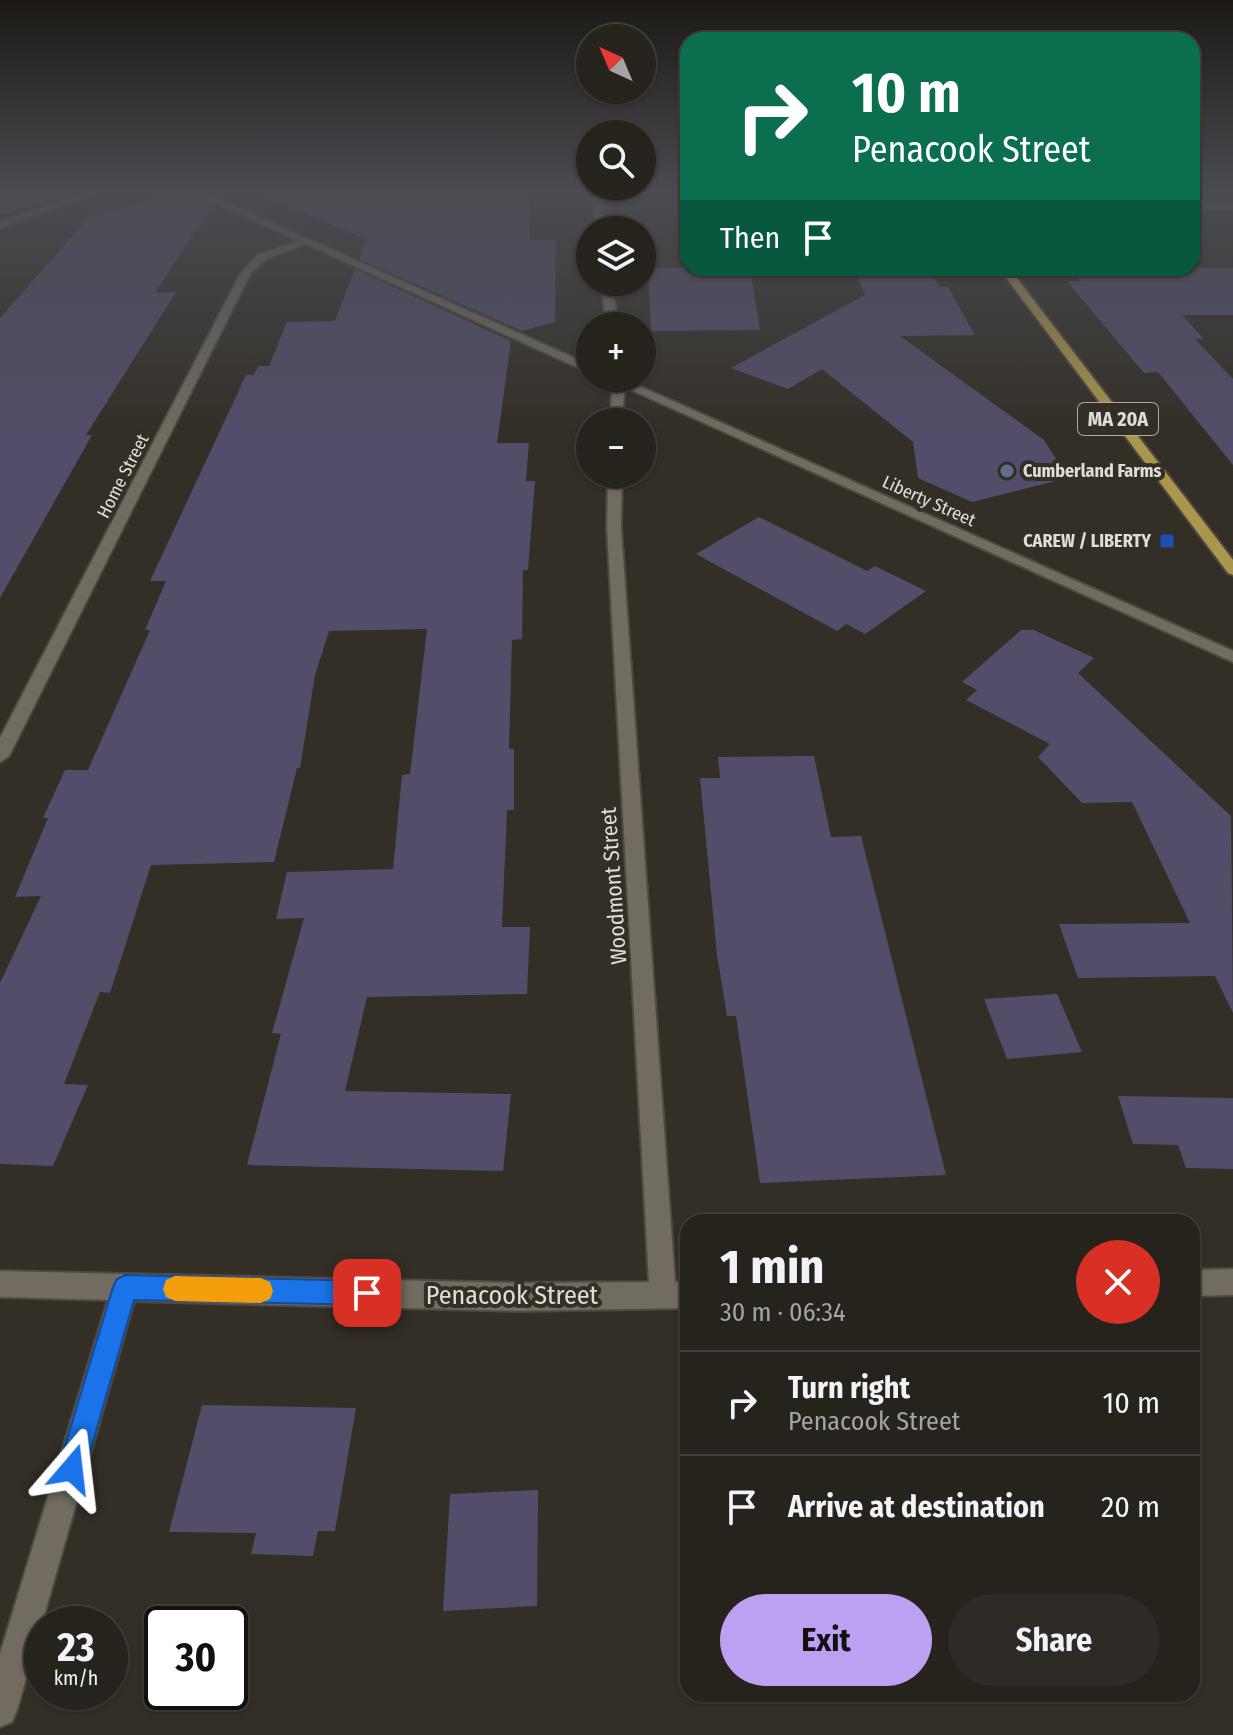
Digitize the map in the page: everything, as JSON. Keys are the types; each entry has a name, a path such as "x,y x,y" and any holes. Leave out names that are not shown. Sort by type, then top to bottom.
{"main road":[{"name":"MA 20A","path":"1010,276 1233,570"}],"street":[{"name":"Home Street","path":"0,756 246,274"},
{"path":"377,274 576,363"},
{"name":"Liberty Street","path":"645,392 1233,657"},
{"name":"Woodmont Street","path":"615,488 614,528 676,1295"},
{"path":"1200,1283 1233,1282"},
{"name":"Penacook Street","path":"0,1284 518,1297 676,1295"},
{"path":"0,1710 125,1287"}],"building":[{"path":"39,274 168,274 155,293 176,292 86,435 92,435 0,598 0,318"},
{"path":"353,274 366,274 511,341 497,443 529,443 526,481 535,481 528,570 523,570 522,639 512,640 509,749 514,749 514,810 507,810 502,927 530,927 527,994 367,997 345,1091 511,1094 503,1171 247,1165 281,1034 272,1033 304,918 276,919 287,872 393,869 402,775 410,774 427,629 329,631 315,675 300,768 297,768 274,862 151,865 110,993 100,992 64,1084 88,1085 53,1166 0,1164 0,983 41,896 15,897 48,818 43,818 65,770 88,770 150,630 145,630 166,581 150,581 246,375 254,375 258,366 269,366 287,322 335,321"},
{"path":"393,274 556,274 555,322 522,331"},
{"path":"656,274 751,276 760,330 656,331 656,312 650,312 649,296 656,296"},
{"path":"1233,274 1233,315 1182,315 1204,339 1195,339 1233,379 1233,465 1158,372 1144,373 1067,281 1081,281 1077,276"},
{"path":"857,276 933,276 939,287 948,287 975,335 900,336 1044,440 1068,478 972,502 918,478 913,442 822,369 788,389 731,368 865,295"},
{"path":"759,517 867,571 875,566 926,591 865,634 846,624 837,631 696,554"},
{"path":"1021,630 1034,630 1094,658 1078,673 1231,816 1233,1013 1215,976 1078,978 1059,924 1190,923 1132,802 1082,803 1038,757 1050,744 966,700 977,690 962,682"},
{"path":"814,756 831,837 861,836 946,1175 760,1183 736,1016 727,1016 717,955 700,778 720,778 718,757"},
{"path":"1057,994 1082,1052 1007,1059 984,999"},
{"path":"1118,1096 1233,1098 1233,1169 1186,1168 1178,1145 1133,1144"},
{"path":"202,1405 356,1408 335,1531 318,1531 313,1556 251,1554 256,1533 169,1532"},
{"path":"538,1490 537,1606 443,1611 450,1494"}],"slow traffic":[{"path":"175,1289 261,1291"}],"place":[{"name":"Cumberland Farms","path":"1007,471"},
{"name":"CAREW / LIBERTY","path":"1167,541"}],"route":[{"path":"72,1469 125,1287 367,1293"}]}
